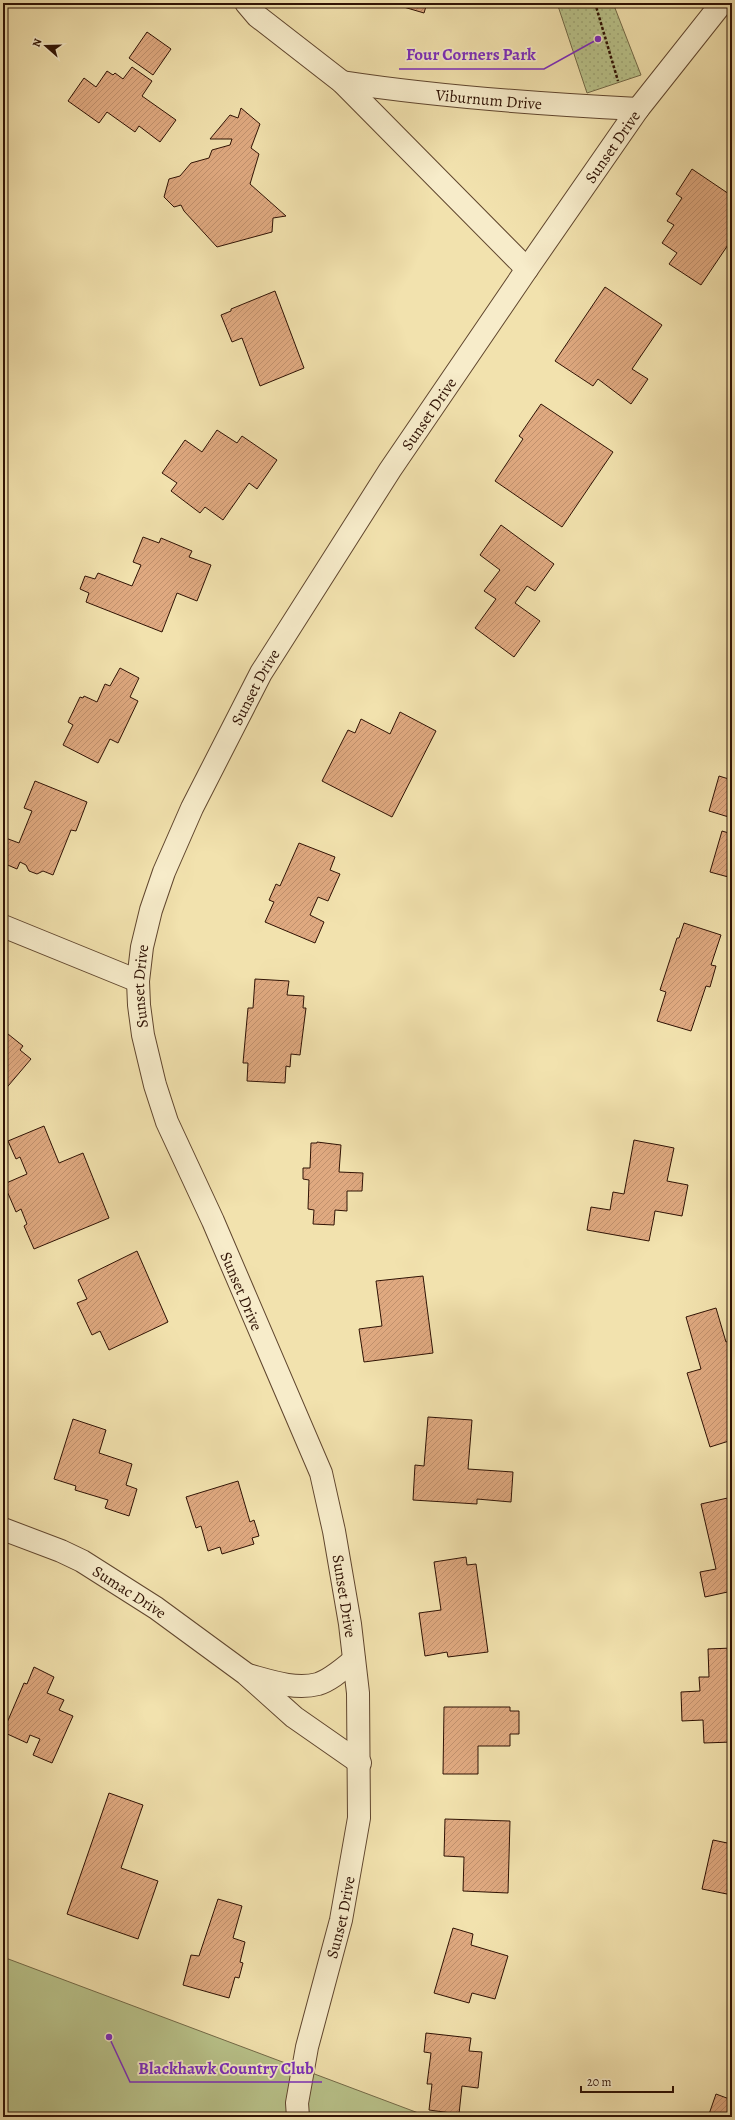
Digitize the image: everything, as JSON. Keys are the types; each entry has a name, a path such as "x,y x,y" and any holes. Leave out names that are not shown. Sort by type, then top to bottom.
{"street":[{"name":"Viburnum Drive","path":"246,3 257,16 342,82 527,269"},
{"name":"Sunset Drive","path":"298,2117 297,2103 306,2047 341,1920 359,1818 360,1763 358,1693 350,1624 334,1531 321,1473 213,1221 167,1122 155,1085 143,1035 138,981 142,947 151,910 164,872 192,808 261,674 390,470 527,269 631,108 722,3"},
{"name":"Viburnum Drive","path":"342,82 397,91 520,103 631,108"},
{"path":"3,926 138,981"},
{"name":"Sumac Drive","path":"3,1529 61,1551 109,1577 156,1608 246,1674 294,1718 360,1763"},
{"name":"Sumac Drive","path":"246,1674 292,1686 318,1684 336,1674 354,1660"}],"path":[{"path":"595,3 631,108"}],"green space":[{"path":"557,3 613,3 641,75 587,93"},
{"path":"3,1957 429,2117 3,2117"}],"building":[{"path":"390,3 427,3 424,13"},
{"path":"445,3 459,3 458,7"},
{"path":"147,32 171,49 153,75 129,58"},
{"path":"132,67 152,81 142,96 176,120 160,142 139,126 135,132 107,112 99,123 68,101 84,78 96,87 107,71 113,75 115,73 123,79"},
{"path":"241,108 260,124 251,148 259,154 250,184 286,216 273,218 272,232 217,247 184,211 181,205 174,207 164,197 169,179 180,176 191,163 209,158 212,150 230,145 232,139 210,139 230,115 238,118"},
{"path":"692,169 732,196 732,239 701,285 669,264 677,253 662,243 674,225 667,221 682,198 676,194"},
{"path":"605,287 662,325 632,369 648,379 631,404 598,379 593,386 555,361"},
{"path":"275,291 304,368 260,386 242,338 232,342 221,315 231,311 231,309"},
{"path":"541,404 613,452 562,527 495,481 523,439 519,436"},
{"path":"217,430 237,443 242,436 277,460 257,489 249,483 223,520 205,507 200,513 171,491 177,483 162,473 185,440 202,452"},
{"path":"501,525 554,564 535,591 527,586 515,603 540,621 514,657 475,628 496,599 484,591 500,570 480,555"},
{"path":"143,537 159,543 161,538 192,551 189,557 211,565 197,601 177,593 162,632 86,602 89,593 80,589 85,576 95,579 98,573 132,586 141,565 133,562"},
{"path":"120,668 139,678 130,697 138,701 118,743 110,739 98,763 63,745 73,725 68,722 80,697 83,698 84,696 97,702 105,684 110,686"},
{"path":"400,712 436,731 392,817 322,781 348,730 355,733 361,719 390,734"},
{"path":"719,776 732,780 732,818 709,811"},
{"path":"35,781 87,802 76,831 71,830 53,875 43,871 37,874 29,871 26,865 20,862 17,869 3,863 3,837 19,843 32,811 24,808"},
{"path":"722,831 732,834 732,878 710,872"},
{"path":"299,843 335,857 330,870 340,874 328,901 318,897 310,915 324,922 315,943 265,922 274,902 269,900 276,884 280,886"},
{"path":"684,923 721,935 711,965 716,966 710,987 706,986 691,1031 657,1021 666,992 660,990 677,938 679,938"},
{"path":"255,979 289,981 287,995 304,996 303,1008 306,1008 300,1055 291,1054 290,1067 286,1066 285,1083 247,1081 248,1063 243,1063 248,1008 253,1008"},
{"path":"3,1030 23,1046 20,1050 31,1059 3,1092"},
{"path":"44,1126 59,1163 83,1153 109,1218 34,1249 24,1226 27,1224 21,1209 16,1212 4,1184 27,1174 20,1157 16,1159 8,1141"},
{"path":"634,1140 674,1148 667,1181 688,1185 682,1216 655,1211 649,1241 587,1230 591,1207 610,1210 613,1192 624,1194"},
{"path":"317,1142 341,1145 339,1172 363,1173 362,1191 347,1191 347,1211 335,1210 334,1225 313,1224 314,1210 308,1209 309,1180 303,1179 303,1168 310,1168 311,1143"},
{"path":"137,1251 168,1322 109,1350 100,1331 92,1335 77,1303 87,1299 78,1280"},
{"path":"423,1276 433,1353 364,1362 359,1329 382,1326 376,1281"},
{"path":"716,1308 726,1342 732,1340 732,1440 710,1447 687,1373 701,1369 686,1317"},
{"path":"428,1417 472,1420 468,1469 513,1472 511,1502 477,1499 477,1504 413,1500 415,1465 424,1466"},
{"path":"73,1419 106,1430 99,1453 132,1464 126,1485 137,1489 129,1516 105,1508 108,1500 75,1490 76,1486 54,1479"},
{"path":"238,1481 250,1522 254,1520 259,1536 252,1538 254,1544 222,1554 220,1547 208,1551 201,1526 196,1528 186,1497"},
{"path":"732,1497 732,1591 705,1597 700,1572 716,1569 701,1504"},
{"path":"466,1557 467,1565 476,1564 488,1652 448,1657 447,1652 425,1656 419,1613 441,1610 434,1562"},
{"path":"732,1648 732,1742 704,1743 703,1720 682,1721 681,1692 700,1691 699,1677 709,1677 708,1649"},
{"path":"34,1667 54,1677 47,1693 64,1700 59,1710 73,1716 52,1763 33,1755 40,1739 30,1735 27,1743 3,1732 24,1683 27,1684"},
{"path":"444,1707 510,1707 510,1711 519,1711 519,1734 510,1734 510,1746 478,1746 478,1774 443,1774"},
{"path":"109,1793 143,1805 121,1868 158,1881 138,1939 67,1914"},
{"path":"445,1819 510,1821 508,1893 463,1891 464,1857 444,1856"},
{"path":"713,1840 732,1844 732,1895 702,1889"},
{"path":"218,1899 242,1906 233,1938 245,1942 240,1962 243,1963 239,1978 235,1977 229,1998 183,1985 191,1955 199,1956"},
{"path":"453,1928 473,1934 471,1945 508,1956 495,1999 472,1993 469,2003 434,1993"},
{"path":"426,2033 471,2038 469,2051 482,2052 478,2088 462,2086 459,2114 429,2110 432,2084 427,2084 431,2053 424,2052"},
{"path":"716,2094 732,2100 732,2117 708,2117"}],"place":[{"name":"Four Corners Park","path":"598,39"},
{"name":"Blackhawk Country Club","path":"109,2037"}]}
